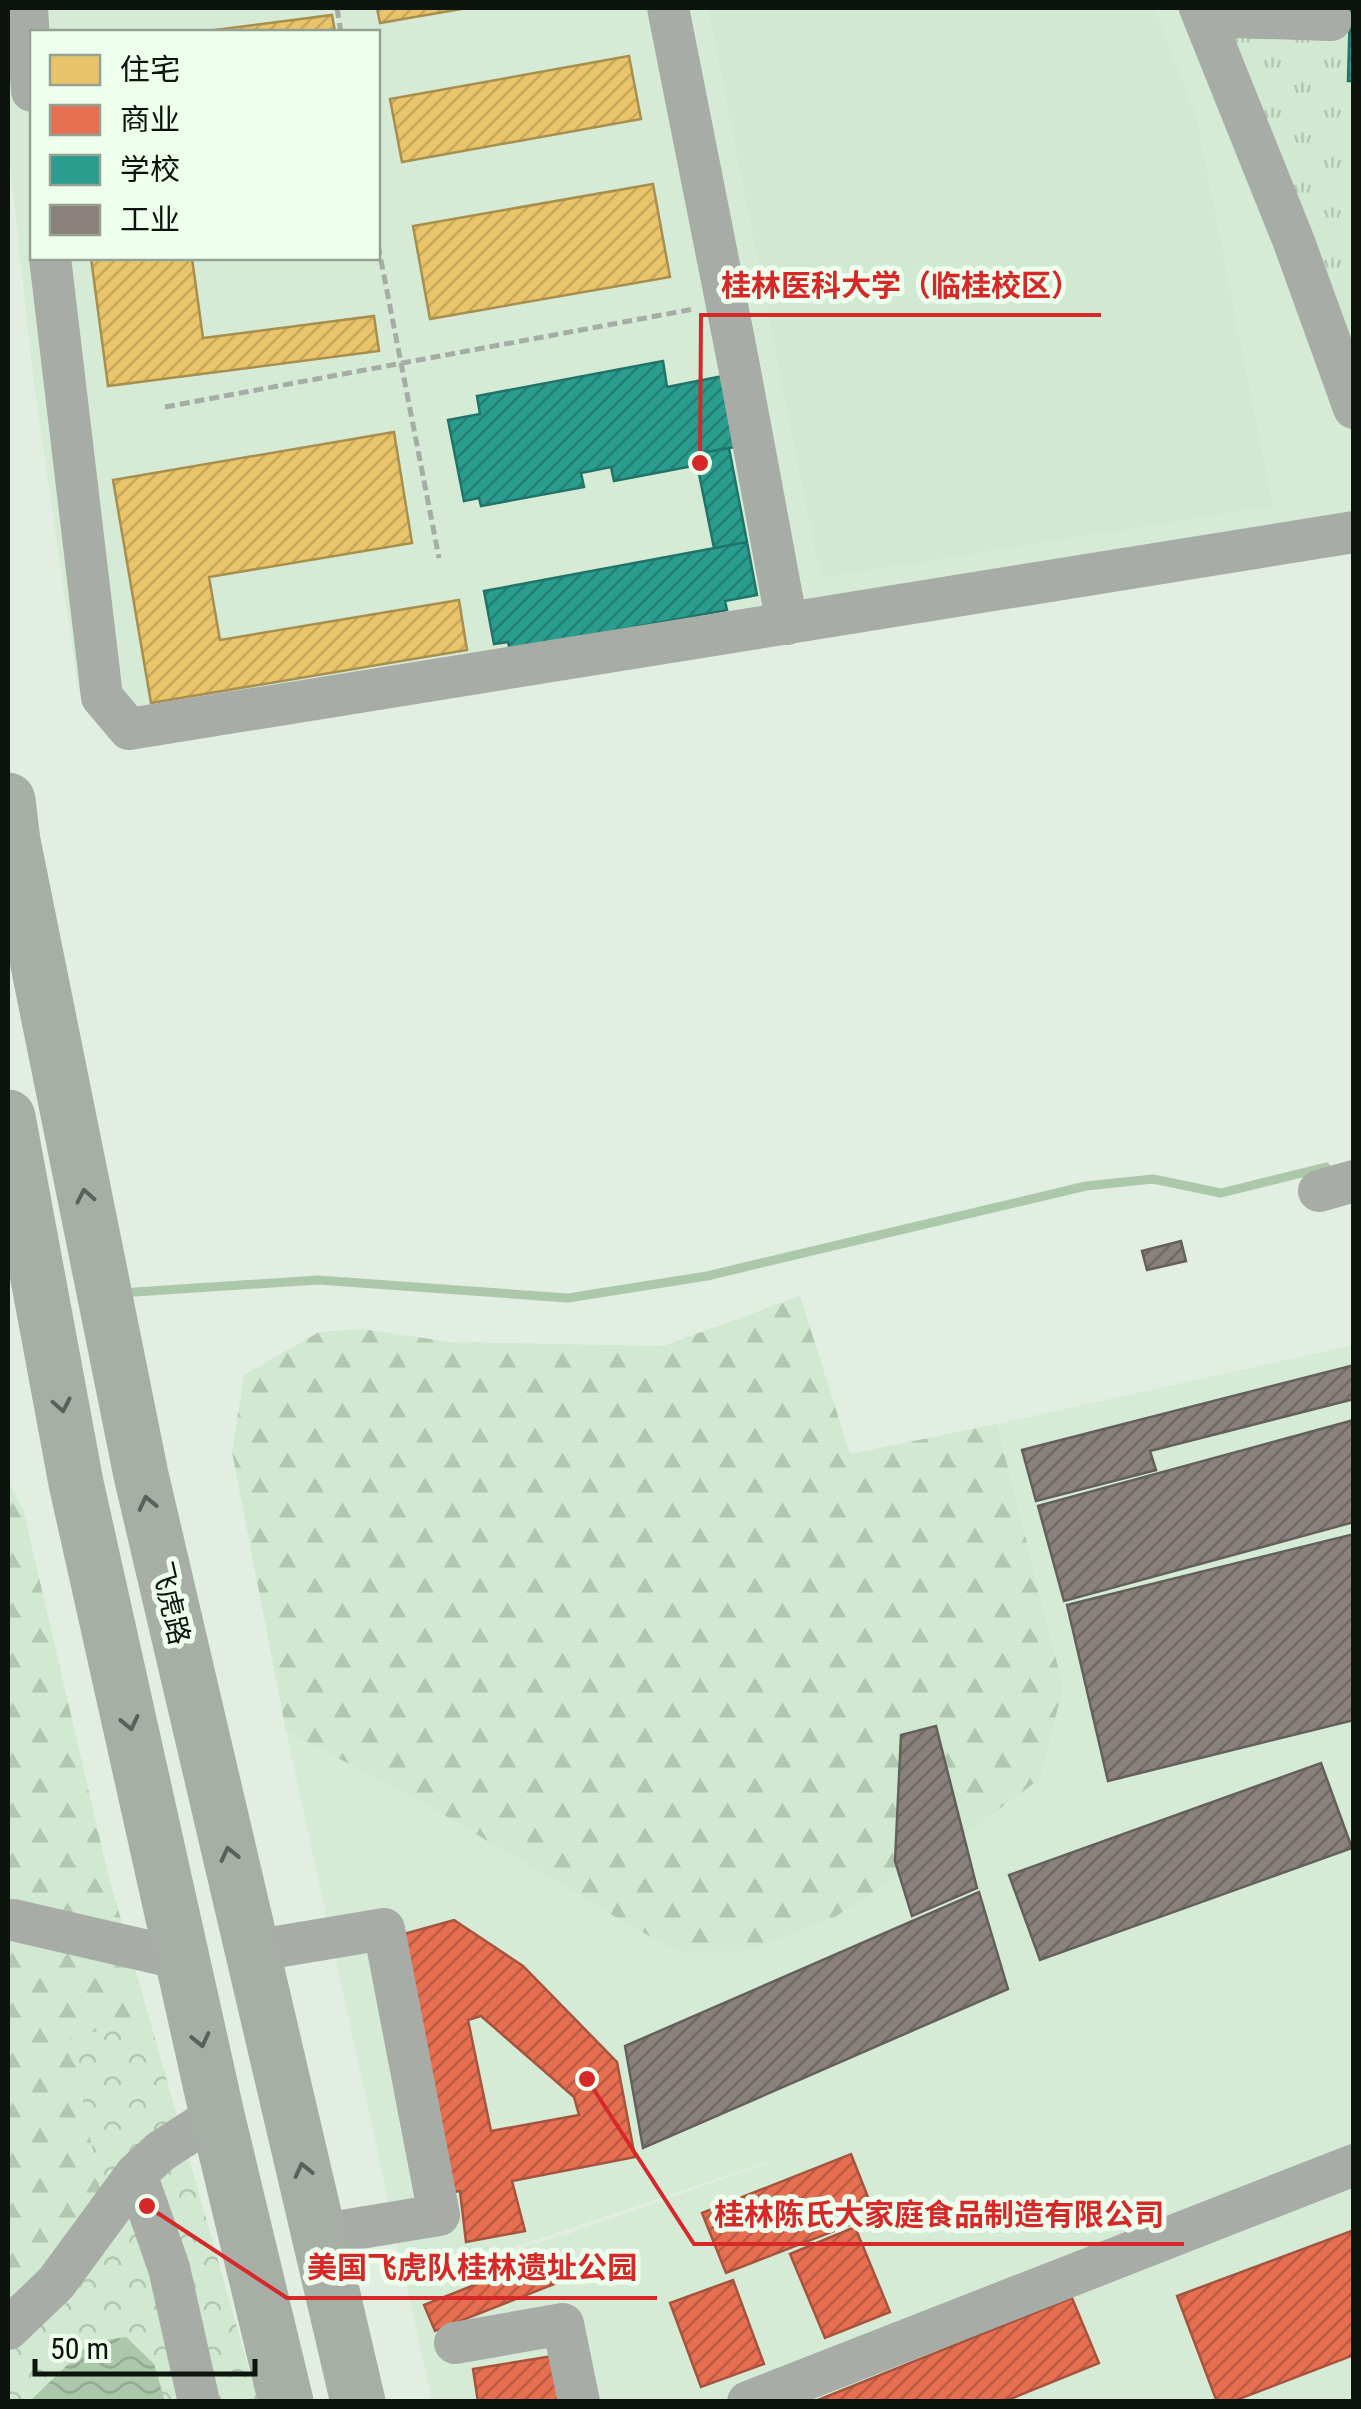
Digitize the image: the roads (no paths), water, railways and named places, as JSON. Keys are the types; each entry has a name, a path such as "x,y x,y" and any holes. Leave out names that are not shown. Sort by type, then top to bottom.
{"main road":[{"name":"飞虎路","path":"8,800 145,1494 358,2402"},
{"path":"8,1117 18,1225 42,1297 76,1482 217,2115 286,2402"}],"street":[{"path":"27,8 30,58"},
{"path":"668,8 787,624"},
{"path":"1330,20 1202,12 1294,242 1354,408"},
{"path":"50,260 102,697 129,729 1354,532"},
{"path":"13,1920 182,1960"},
{"path":"252,1951 384,1929 439,2215 318,2234"},
{"path":"8,2329 56,2283 136,2174 162,2151 217,2115"},
{"path":"748,2402 1354,2164"},
{"path":"136,2174 169,2268 199,2402"},
{"path":"455,2343 563,2324 579,2402"}],"water":[{"path":"126,2337 154,2364 165,2401 30,2401 91,2342"}],"waterway":[{"path":"120,1293 318,1280 568,1298 707,1276 1086,1186 1153,1179 1221,1193 1326,1167"}],"place":[{"name":"桂林医科大学（临桂校区）","path":"700,463"},
{"name":"桂林陈氏大家庭食品制造有限公司","path":"587,2079"},
{"name":"美国飞虎队桂林遗址公园","path":"147,2206"}]}
